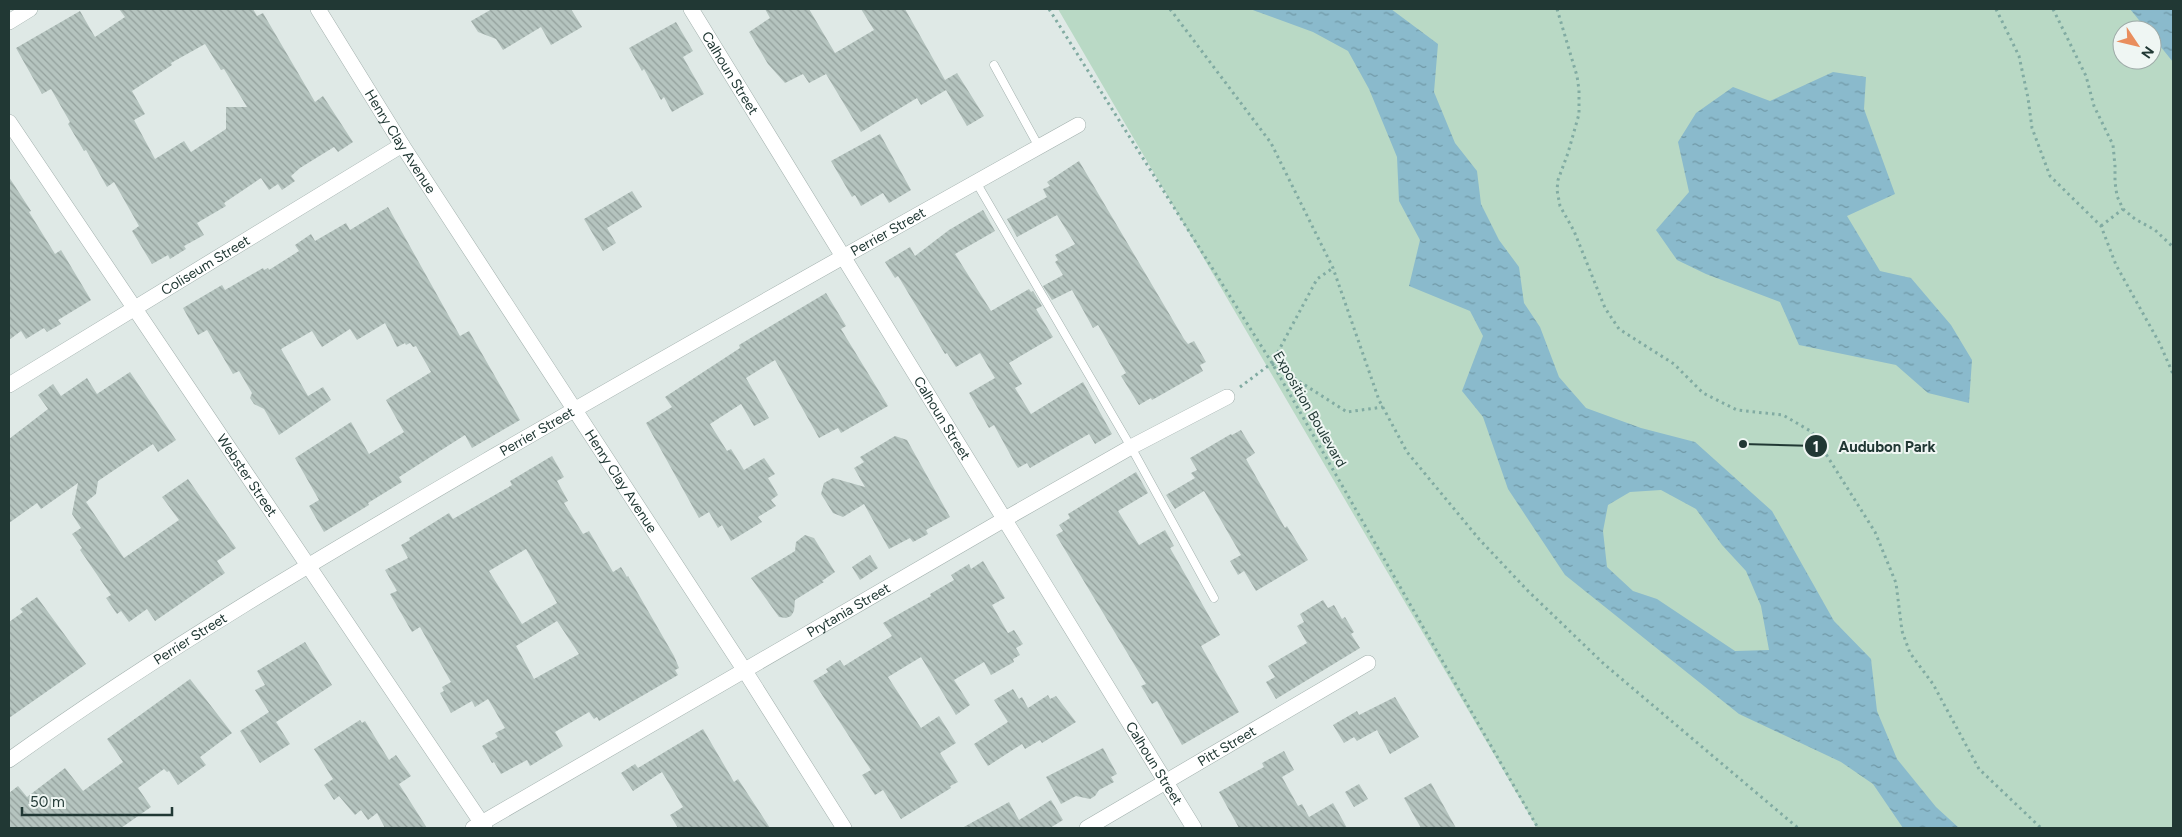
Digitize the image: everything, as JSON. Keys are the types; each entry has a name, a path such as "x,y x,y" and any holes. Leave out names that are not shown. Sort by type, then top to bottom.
{"street":[{"path":"9,22 30,9"},
{"name":"Henry Clay Avenue","path":"318,9 402,145 576,409 844,828"},
{"name":"Calhoun Street","path":"691,9 1194,828"},
{"name":"Webster Street","path":"9,122 309,564 480,826"},
{"name":"Perrier Street","path":"9,760 164,654 309,564 843,256 1078,125"},
{"name":"Coliseum Street","path":"9,385 402,145"},
{"name":"Prytania Street","path":"480,826 1005,519 1131,447 1227,397"},
{"name":"Pitt Street","path":"1087,828 1368,663"}],"lane":[{"path":"994,65 1039,147"},
{"path":"976,182 1131,447 1214,598"}],"path":[{"name":"Exposition Boulevard","path":"1050,9 1272,363 1538,828"},
{"path":"1170,9 1271,143 1332,268 1383,407 1407,452 1479,539 1529,592 1604,664 1798,828"},
{"path":"1557,9 1578,76 1579,90 1579,114 1558,180 1557,190 1560,206 1574,231 1605,308 1619,328 1674,364 1703,393 1737,410 1784,415 1812,432 1875,532 1896,583 1902,631 1910,653 1934,684 1979,769 2040,828"},
{"path":"1996,9 2019,56 2032,128 2050,176 2101,226 2116,265 2173,374"},
{"path":"2053,9 2086,76 2094,106 2113,145 2117,196 2123,208 2135,219 2155,230 2173,247"},
{"path":"2101,226 2123,208"},
{"path":"1227,397 1272,363 1317,279 1332,268"},
{"path":"1272,363 1348,412 1383,407"}],"green space":[{"path":"1058,9 2173,9 2173,828 1537,828"}],"water":[{"path":"1250,9 1391,9 1438,44 1434,92 1455,143 1477,171 1481,204 1499,240 1519,267 1524,303 1540,327 1559,377 1586,408 1641,428 1695,442 1772,511 1834,621 1871,659 1877,711 1897,759 1936,807 1959,828 1903,828 1873,784 1841,762 1739,714 1565,575 1508,489 1483,417 1462,391 1483,336 1470,311 1409,286 1420,240 1399,201 1397,157 1369,89 1348,51 1313,32","holes":["1661,490 1696,509 1722,545 1746,571 1761,606 1769,650 1735,651 1657,599 1633,591 1607,567 1603,531 1608,505 1630,492"]},
{"path":"2130,9 2173,9 2173,62 2162,48 2162,20 2139,20"},
{"path":"1833,72 1866,77 1864,109 1895,194 1847,216 1880,271 1911,278 1951,325 1972,360 1969,403 1928,393 1896,365 1799,345 1780,302 1706,274 1677,260 1656,230 1689,192 1678,142 1696,113 1733,87 1770,101"}],"building":[{"path":"119,9 253,9 257,16 263,13 315,102 323,96 353,142 338,152 334,147 300,168 291,176 295,181 282,190 278,184 269,190 261,178 224,203 226,206 197,223 204,235 184,246 186,249 170,259 168,255 152,264 132,231 139,226 114,182 107,187 86,150 84,151 68,124 70,122 51,89 42,94 16,48 80,11 95,37 125,17","holes":["205,44 221,70 224,69 247,107 226,107 226,129 191,152 184,141 155,159 134,120 145,114 132,91 172,65 171,63"]},
{"path":"492,9 571,9 582,27 551,45 541,27 503,50 496,39 478,32 471,21"},
{"path":"765,9 809,9 835,53 874,30 861,9 905,9 945,80 957,73 984,116 967,126 946,90 921,105 917,98 861,132 826,74 809,83 803,74 785,83 768,64 749,32 770,18"},
{"path":"676,22 693,51 683,57 704,94 672,112 664,97 661,100 644,69 642,71 629,48"},
{"path":"880,134 911,190 889,203 883,193 861,206 855,195 852,197 831,161"},
{"path":"1079,161 1184,339 1188,344 1194,341 1206,362 1200,365 1203,371 1152,400 1151,398 1139,405 1121,376 1126,373 1098,325 1093,328 1072,290 1052,300 1043,286 1063,275 1055,262 1058,260 1055,255 1075,244 1057,215 1017,237 1007,219 1047,197 1043,189 1050,186 1047,182"},
{"path":"9,177 55,254 61,250 91,300 58,320 61,324 47,332 44,328 26,339 21,331 9,340"},
{"path":"632,191 642,207 607,228 616,243 603,251 584,219"},
{"path":"388,207 460,336 469,331 520,420 472,448 465,435 399,477 402,482 368,503 369,505 324,532 309,506 319,500 295,458 351,422 369,454 404,432 386,400 431,372 416,346 413,347 410,343 406,345 405,343 397,347 385,323 357,340 350,329 322,347 312,331 281,349 308,396 323,387 331,400 279,435 264,409 254,404 250,398 252,393 239,371 233,374 207,330 198,335 183,308 222,285 225,290 263,268 264,270 268,268 269,270 299,251 295,245 311,234 315,241 346,223 350,230"},
{"path":"983,210 995,231 955,254 991,311 1029,289 1031,292 1033,291 1042,306 1036,309 1053,337 1009,363 1022,384 1015,388 1031,414 1083,382 1112,434 1095,444 1089,434 1030,468 1027,463 1018,468 994,425 989,428 969,393 995,378 980,353 956,367 947,353 945,354 898,276 895,278 885,262 910,247 915,256 949,230"},
{"path":"826,293 846,326 841,329 888,406 841,433 838,428 819,438 775,360 746,378 769,418 754,426 741,404 710,424 727,451 731,449 744,470 764,458 775,474 768,478 778,495 771,500 776,506 758,517 762,522 731,541 722,525 718,528 709,512 699,518 646,423 672,407 665,397 740,348 739,345"},
{"path":"130,372 176,440 158,452 153,444 98,481 96,494 86,502 124,558 179,520 162,497 188,479 236,548 217,561 225,573 155,621 147,609 129,622 121,611 117,614 106,598 111,595 80,550 82,548 72,534 81,528 72,514 78,483 41,509 37,503 9,523 9,439 48,409 38,395 53,384 61,396 87,378 97,394"},
{"path":"1241,430 1255,453 1246,459 1285,528 1287,526 1308,560 1256,591 1244,571 1238,575 1230,561 1241,555 1204,491 1175,509 1166,495 1195,478 1191,473 1197,470 1190,458"},
{"path":"895,436 907,440 950,517 926,530 928,534 913,542 910,538 889,549 864,504 843,517 833,513 821,494 824,483 833,478 865,487 854,468 864,462 860,457"},
{"path":"552,456 564,477 557,481 568,501 564,503 583,534 589,531 613,572 621,567 628,576 679,668 675,670 678,675 599,721 597,717 594,719 589,712 555,732 563,746 530,766 527,760 501,774 482,746 498,737 495,733 505,728 488,699 475,707 472,701 451,713 440,693 444,691 442,687 451,682 420,627 412,632 390,594 397,591 385,570 408,558 401,545 410,540 409,538 449,513 453,519 512,485 510,481","holes":["526,549 557,603 522,624 489,571","557,621 579,654 534,679 516,646"]},
{"path":"1136,472 1148,493 1118,511 1139,545 1165,530 1174,546 1170,548 1220,635 1201,646 1239,712 1182,745 1157,701 1152,704 1141,686 1146,684 1056,535 1063,531 1059,525 1070,518 1068,514"},
{"path":"805,535 814,538 835,572 822,581 824,582 795,600 794,611 791,616 786,618 779,617 751,578 795,551 796,542"},
{"path":"870,555 878,568 860,580 852,567"},
{"path":"983,561 1005,598 992,605 1008,633 1014,630 1023,644 1016,648 1020,655 1013,659 1014,662 991,675 984,662 954,680 970,705 956,715 921,657 888,677 921,728 939,716 956,743 940,753 958,782 901,819 883,790 875,795 862,775 871,770 813,681 828,672 826,669 840,660 844,666 892,636 883,623 931,596 930,594 954,580 951,575 969,564 971,569"},
{"path":"37,597 86,664 9,718 9,622 23,612 20,609"},
{"path":"1323,600 1328,608 1334,605 1342,619 1345,617 1354,632 1351,634 1360,648 1276,699 1266,682 1275,677 1268,666 1307,643 1297,626 1304,622 1300,614"},
{"path":"305,642 332,685 276,722 290,744 260,763 240,731 269,712 255,690 265,685 257,671"},
{"path":"190,679 232,733 200,757 206,765 178,785 169,771 167,772 164,769 138,788 151,807 121,828 9,828 9,793 18,786 27,797 65,768 83,791 123,762 107,739"},
{"path":"1013,689 1019,699 1022,697 1028,708 1048,695 1050,699 1056,696 1076,722 1042,743 1040,740 1025,749 1022,744 988,766 974,744 1008,722 994,700"},
{"path":"1395,697 1419,737 1390,754 1377,730 1357,741 1354,737 1344,743 1333,725 1357,711 1359,715"},
{"path":"360,720 362,723 365,721 389,760 396,755 411,776 399,784 427,828 385,828 377,813 368,820 361,810 355,815 339,796 334,800 324,785 333,779 314,749"},
{"path":"703,729 734,782 738,779 770,828 678,828 670,815 683,807 662,772 633,791 621,773 635,764 638,768"},
{"path":"1103,748 1117,774 1111,777 1114,782 1099,790 1090,799 1076,796 1061,804 1046,777"},
{"path":"1284,751 1294,770 1282,777 1298,806 1302,804 1309,817 1333,803 1347,828 1239,828 1219,792 1264,767 1262,763"},
{"path":"1431,783 1456,828 1421,828 1404,798"},
{"path":"1359,784 1368,799 1354,807 1345,792"},
{"path":"1051,800 1063,820 1050,828 962,828 1009,802 1019,820"}],"place":[{"name":"Audubon Park","path":"1743,444"}]}
